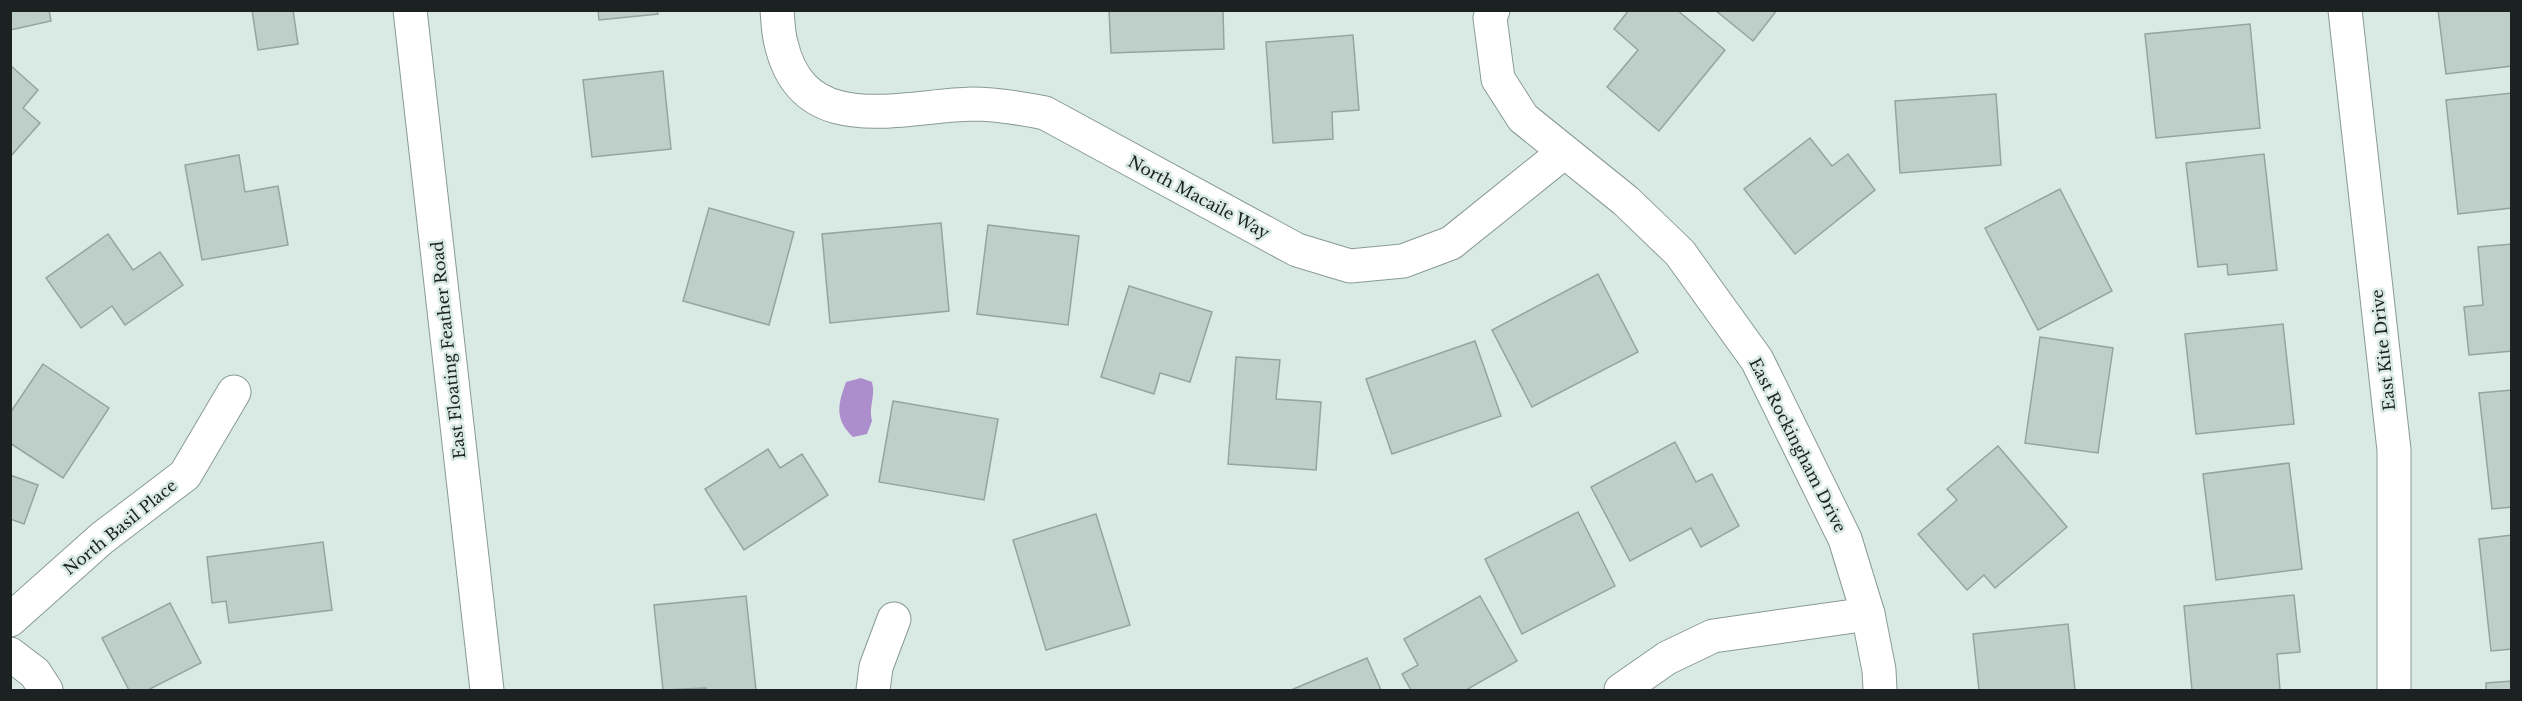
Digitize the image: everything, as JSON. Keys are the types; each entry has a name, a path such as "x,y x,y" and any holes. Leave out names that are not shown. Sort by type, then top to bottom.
{"street":[{"name":"East Floating Feather Road","path":"410,10 487,690"},
{"name":"North Macaile Way","path":"777,10 781,43 791,70 810,96 836,109 863,112 973,104 1010,106 1045,113 1297,250 1350,266 1403,261 1451,243 1563,153"},
{"name":"East Rockingham Drive","path":"1493,10 1490,18 1498,79 1523,118 1563,153 1626,201 1680,253 1757,360 1845,539 1868,614 1879,670 1880,690"},
{"name":"East Kite Drive","path":"2345,10 2394,450 2394,690"},
{"name":"North Basil Place","path":"10,620 102,538 185,476 234,392"},
{"path":"1621,690 1667,658 1713,636 1868,614"},
{"path":"873,690 876,667 894,619"},
{"path":"10,654 35,673 46,690"}],"shaded area":[{"path":"861,378 872,382 872,421 867,434 853,437 843,424 839,411 846,382"}],"building":[{"path":"10,10 49,10 51,21 10,30"},
{"path":"252,10 293,10 298,44 258,50"},
{"path":"598,10 657,10 658,14 599,20"},
{"path":"1109,10 1223,10 1224,49 1111,53"},
{"path":"1629,10 1677,10 1725,50 1659,131 1607,87 1638,50 1614,29"},
{"path":"1715,10 1777,10 1753,41"},
{"path":"2438,10 2512,10 2512,66 2446,74"},
{"path":"2250,24 2260,128 2156,138 2145,34"},
{"path":"1353,35 1359,110 1332,112 1333,139 1273,143 1266,42"},
{"path":"10,65 38,90 23,108 40,123 10,157"},
{"path":"663,71 671,149 592,157 583,80"},
{"path":"2512,93 2512,208 2458,214 2446,100"},
{"path":"1996,94 2001,165 1900,173 1895,101"},
{"path":"1810,138 1832,166 1848,154 1875,190 1795,254 1744,189"},
{"path":"2264,154 2277,270 2228,275 2227,264 2198,267 2186,163"},
{"path":"239,155 245,192 278,186 288,245 202,260 185,165"},
{"path":"2060,189 2112,291 2038,330 1985,228"},
{"path":"709,208 794,232 769,325 683,301"},
{"path":"941,223 949,311 830,323 822,234"},
{"path":"988,225 1079,236 1068,325 977,314"},
{"path":"108,234 133,270 160,252 183,285 125,325 112,306 81,328 46,278"},
{"path":"2512,244 2512,351 2469,355 2464,307 2483,305 2478,247"},
{"path":"1598,274 1638,352 1532,407 1492,330"},
{"path":"1129,286 1212,312 1190,382 1160,373 1154,394 1101,377"},
{"path":"2283,324 2294,424 2196,434 2185,334"},
{"path":"2040,337 2113,348 2098,453 2025,443"},
{"path":"1475,341 1501,416 1392,454 1366,379"},
{"path":"1236,357 1280,360 1276,399 1321,402 1316,470 1228,464"},
{"path":"43,364 109,408 63,478 10,443 10,413"},
{"path":"2512,390 2512,507 2492,509 2479,393"},
{"path":"893,401 998,419 984,500 879,482"},
{"path":"1675,442 1696,482 1712,474 1739,526 1701,547 1691,528 1630,561 1591,487"},
{"path":"1998,446 2067,527 1995,588 1984,575 1967,590 1918,534 1957,500 1947,489"},
{"path":"768,449 780,468 802,454 828,495 744,550 705,489"},
{"path":"2289,463 2302,569 2216,580 2203,474"},
{"path":"10,475 38,485 24,524 10,519"},
{"path":"1578,512 1615,586 1522,634 1485,559"},
{"path":"1096,514 1130,625 1046,650 1013,540"},
{"path":"2512,535 2512,649 2491,651 2479,539"},
{"path":"323,542 332,610 229,623 226,601 212,603 207,557"},
{"path":"2294,595 2300,652 2277,654 2280,690 2192,690 2184,606"},
{"path":"746,596 756,690 707,690 706,688 663,690 654,605"},
{"path":"1480,596 1517,661 1466,690 1411,690 1402,674 1418,665 1404,639"},
{"path":"170,603 201,663 148,690 129,690 102,638"},
{"path":"2068,624 2075,690 1979,690 1973,634"},
{"path":"1367,658 1381,690 1291,690"},
{"path":"2512,681 2512,690 2486,690 2486,683"}]}
